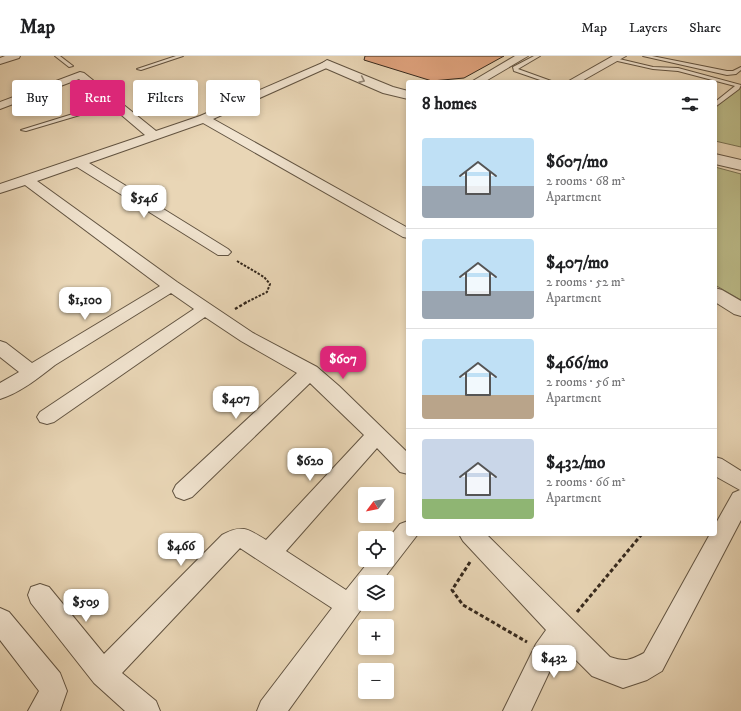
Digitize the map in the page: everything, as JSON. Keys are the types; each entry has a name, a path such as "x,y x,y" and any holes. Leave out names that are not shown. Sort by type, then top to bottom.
{"street":[{"path":"0,61 15,56"},
{"path":"480,80 523,56"},
{"path":"0,189 80,163 204,119 281,86 336,58 406,83"},
{"path":"336,58 388,90 394,98 406,101"},
{"path":"576,80 618,58"},
{"path":"0,106 80,75 85,80"},
{"path":"125,112 155,137"},
{"path":"204,119 406,233"},
{"path":"717,146 741,152"},
{"path":"717,159 741,165"},
{"path":"80,163 222,252"},
{"path":"27,180 172,286 247,337 310,372 406,464"},
{"path":"0,392 32,373 48,361 172,286"},
{"path":"717,295 741,310"},
{"path":"47,417 212,313"},
{"path":"0,347 32,373"},
{"path":"184,491 310,372"},
{"path":"269,553 376,435"},
{"path":"717,465 741,482"},
{"path":"477,539 562,629 601,667 623,675 638,671 653,662 741,499"},
{"path":"394,548 406,533"},
{"path":"104,674 230,542 237,538 244,538 269,553 348,605"},
{"path":"372,575 379,567"},
{"path":"271,711 358,593"},
{"path":"40,595 104,674 146,711"},
{"path":"0,620 50,683 53,691 50,701 42,711"},
{"path":"517,711 545,653 562,629"}],"lane":[{"path":"57,56 71,66"},
{"path":"140,69 181,56"},
{"path":"538,56 515,68 516,70 545,80"},
{"path":"645,56 727,73 734,73 741,68"},
{"path":"618,58 653,68 678,70 738,85 737,88 717,104"},
{"path":"24,130 71,116"}],"path":[{"path":"212,313 267,292 270,284 264,277 222,252"},
{"path":"562,629 640,536"},
{"path":"477,539 452,590 455,596 463,605 545,653"}],"green space":[{"path":"741,84 741,147 717,141 717,104"},
{"path":"717,168 741,174 741,300 717,286"}],"building":[{"path":"365,56 504,56 464,78 443,80 429,80 364,60"}]}
